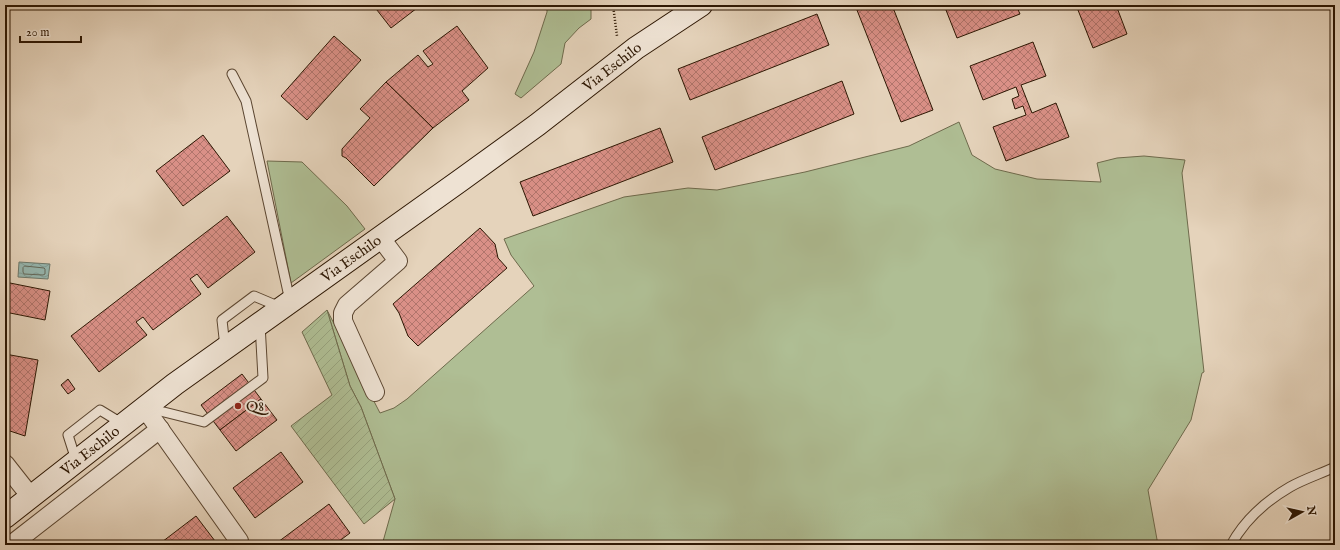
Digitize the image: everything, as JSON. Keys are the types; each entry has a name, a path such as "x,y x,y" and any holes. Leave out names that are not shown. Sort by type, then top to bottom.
{"main road":[{"name":"Via Eschilo","path":"5,517 174,384 524,135 636,48 701,5"}],"street":[{"path":"375,392 343,321 343,313 346,306 398,261 380,238"},
{"path":"144,407 239,541"},
{"path":"11,545 160,429"},
{"path":"5,464 31,497"}],"lane":[{"path":"225,348 222,320 254,296 286,304 246,101 232,74"},
{"path":"144,407 204,422 263,378 260,323"},
{"path":"1231,545 1236,535 1262,507 1290,487 1335,468"}],"path":[{"path":"613,5 621,60"}],"green space":[{"path":"547,5 591,5 591,19 579,28 565,43 561,64 521,98 515,94 534,52 547,12"},
{"path":"959,122 972,155 995,169 1037,179 1101,182 1097,163 1117,158 1144,156 1185,160 1182,173 1204,372 1202,373 1191,420 1148,490 1158,545 382,545 395,499 361,407 350,386 327,310 380,413 394,408 407,399 534,286 511,255 504,239 624,197 688,188 717,190 805,172 909,146"},
{"path":"267,161 302,162 347,206 365,229 291,283"},
{"path":"327,310 350,386 361,407 395,499 364,524 291,426 332,395 302,332"}],"water":[{"path":"19,262 50,264 48,279 18,277"}],"building":[{"path":"373,5 421,5 391,28"},
{"path":"855,5 892,5 933,110 901,122"},
{"path":"944,5 1016,5 1020,14 957,38"},
{"path":"1076,5 1116,5 1127,34 1093,48"},
{"path":"817,14 829,45 690,100 678,69"},
{"path":"457,26 488,68 462,91 469,100 433,128 386,82 418,55 428,67 433,64 423,51"},
{"path":"334,36 361,60 307,120 281,96"},
{"path":"1033,42 1046,76 1021,85 1032,113 1056,103 1069,137 1006,161 993,127 1026,115 1023,106 1015,109 1012,99 1019,96 1016,87 983,100 970,66"},
{"path":"842,81 854,114 715,170 702,137"},
{"path":"386,82 433,128 374,186 346,158 342,156 342,149 370,118 360,109"},
{"path":"660,128 673,162 533,216 520,182"},
{"path":"203,135 230,171 183,206 156,171"},
{"path":"227,216 255,252 208,288 197,274 190,279 201,294 153,330 143,317 136,322 147,335 99,372 71,336"},
{"path":"480,228 495,244 498,258 507,268 418,346 408,336 399,313 393,304"},
{"path":"5,282 50,291 45,320 5,312"},
{"path":"5,354 38,360 25,436 5,428"},
{"path":"242,374 261,399 220,430 201,405"},
{"path":"68,379 75,389 68,394 61,385"},
{"path":"261,399 277,420 236,451 220,430"},
{"path":"281,452 303,482 255,518 233,488"},
{"path":"329,504 350,533 334,545 274,545"},
{"path":"196,516 215,541 211,545 158,545"}],"place":[{"name":"Q8","path":"238,406"}]}
